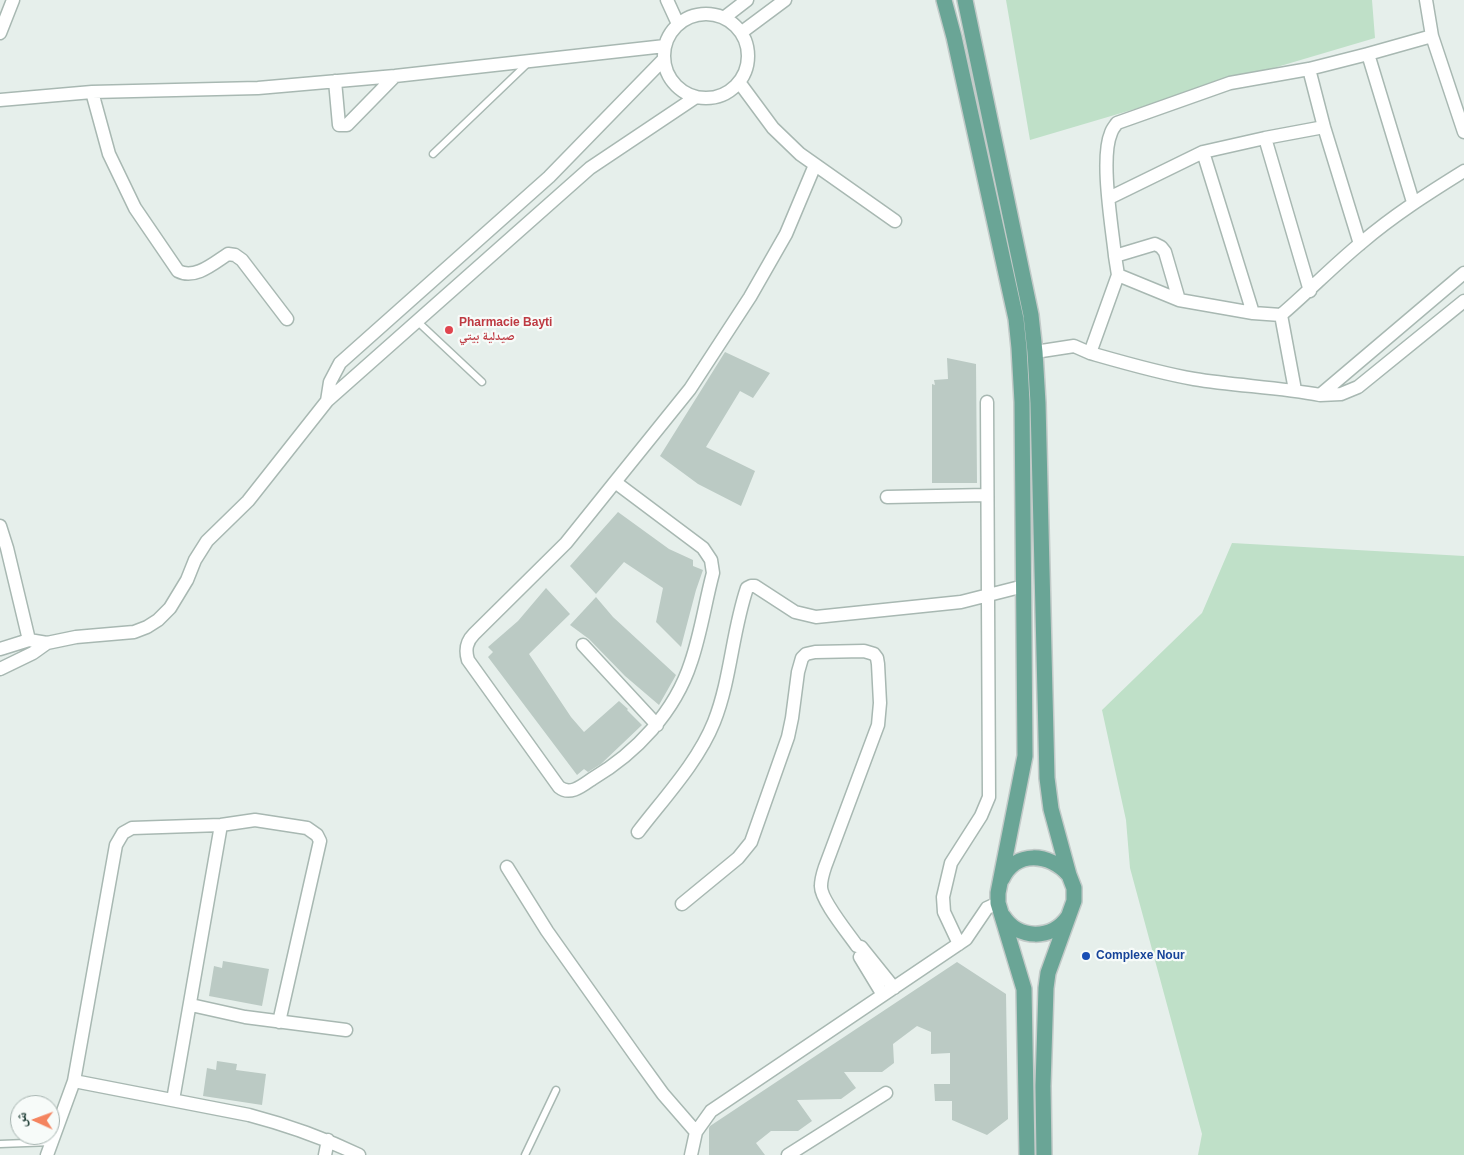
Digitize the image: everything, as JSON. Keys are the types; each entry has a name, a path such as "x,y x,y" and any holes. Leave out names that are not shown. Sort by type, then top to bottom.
{"main road":[{"path":"944,0 1016,319 1019,348 1022,402 1025,756 998,893 1000,908 1024,989 1027,1155"},
{"path":"965,0 1026,287 1036,352 1047,778 1050,809 1074,888 1074,901 1048,973 1046,988 1043,1086 1044,1155"},
{"path":"1000,883 1010,867 1027,858 1046,859 1055,862 1069,875"},
{"path":"1000,908 1006,920 1019,931 1035,935 1044,934 1059,927 1070,914"}],"street":[{"path":"0,33 14,0"},
{"path":"667,0 678,24"},
{"path":"725,17 748,0"},
{"path":"742,32 785,0"},
{"path":"1426,0 1432,36 1464,132"},
{"path":"703,13 725,17 742,32 748,49 748,61 745,72 731,91 720,96 696,97 684,92 674,84 667,72 664,59 665,46 670,34 678,24 690,16 703,13"},
{"path":"1090,353 1118,275 1108,198 1107,155 1111,133 1117,123 1230,84 1308,69 1432,36"},
{"path":"0,100 92,92 258,88 395,76 665,46"},
{"path":"1368,54 1413,202"},
{"path":"327,401 330,382 340,364 549,177 664,59"},
{"path":"1308,69 1360,244"},
{"path":"335,81 339,125 342,126 347,125 395,76"},
{"path":"739,82 773,128 800,154 895,221"},
{"path":"92,92 109,154 135,208 178,271 185,275 195,274 228,254 235,255 242,260 287,319"},
{"path":"0,649 29,640 47,643 88,636 134,632 158,620 170,608 207,541 248,500 327,401 590,168 696,97"},
{"path":"1108,198 1203,152 1324,126"},
{"path":"1265,138 1310,291"},
{"path":"1203,152 1253,313"},
{"path":"614,482 703,548 713,566 713,574 691,664 682,686 656,725 638,744 599,775 574,790 565,791 559,787 468,660 466,646 474,634 566,543 614,482 690,389 750,297 786,234 815,165"},
{"path":"1118,275 1179,300 1253,313 1281,315 1310,291 1360,244 1413,202 1464,171"},
{"path":"1115,256 1155,244 1161,247 1165,252 1179,300"},
{"path":"1320,395 1464,273"},
{"path":"1036,352 1074,346 1090,353 1154,372 1195,379 1295,390 1320,395 1341,394 1358,387 1464,301"},
{"path":"1281,315 1295,390"},
{"path":"392,318 404,334"},
{"path":"959,944 944,912 944,897 951,863 981,816 989,797 987,402"},
{"path":"887,497 987,495"},
{"path":"0,526 29,640"},
{"path":"638,832 704,743 714,721 723,692 747,588 755,586 795,612 816,617 961,602 1024,586"},
{"path":"0,669 25,658 47,643"},
{"path":"583,646 656,725"},
{"path":"682,904 738,858 751,842 788,737 802,658 806,654 815,652 869,651 877,658 878,664 880,703 878,725 825,867 820,886 826,901 857,946 856,951 889,992"},
{"path":"60,1120 74,1081 116,845 124,833 132,828 222,825 255,820 307,828 318,835 320,842 279,1022"},
{"path":"173,1100 222,825"},
{"path":"507,867 547,931 637,1058 663,1094 696,1132"},
{"path":"691,1155 696,1132 711,1111 966,939 987,908 1000,908"},
{"path":"191,1005 245,1017 346,1030"},
{"path":"74,1081 249,1115 328,1140 359,1155"},
{"path":"788,1155 886,1093"},
{"path":"325,1155 328,1140"}],"lane":[{"path":"433,154 529,62"},
{"path":"418,322 482,382"},
{"path":"525,1155 556,1090"}],"green space":[{"path":"1006,0 1372,0 1375,38 1030,140"},
{"path":"1232,543 1464,556 1464,1155 1198,1155 1202,1134 1130,868 1126,820 1102,710 1202,613"}],"building":[{"path":"725,352 770,373 753,398 740,391 706,447 755,471 741,506 698,484 660,456"},
{"path":"947,358 976,364 977,483 932,483 932,384 935,385 934,380 948,379"},
{"path":"618,512 669,549 693,560 693,566 703,570 681,647 656,622 663,588 624,562 596,594 570,566"},
{"path":"546,588 570,614 529,654 571,717 584,732 619,701 642,725 601,764 588,772 584,769 577,775 488,657 493,652 488,647 518,621"},
{"path":"596,597 613,617 676,675 659,705 625,676 589,639 570,625"},
{"path":"223,961 269,969 262,1006 209,996 214,966 222,968"},
{"path":"957,962 1006,994 1008,1119 987,1135 952,1120 952,1101 935,1101 934,1084 950,1084 950,1053 931,1054 931,1032 917,1026 893,1044 894,1063 882,1072 844,1072 856,1088 841,1099 797,1100 812,1121 798,1131 771,1131 756,1143 765,1155 709,1155 710,1126"},
{"path":"217,1061 237,1064 236,1070 266,1074 262,1105 203,1096 207,1068 216,1070"}],"place":[{"name":"Pharmacie Bayti صيدلية بيتي","path":"449,330"},
{"name":"Complexe Nour","path":"1086,956"}]}
